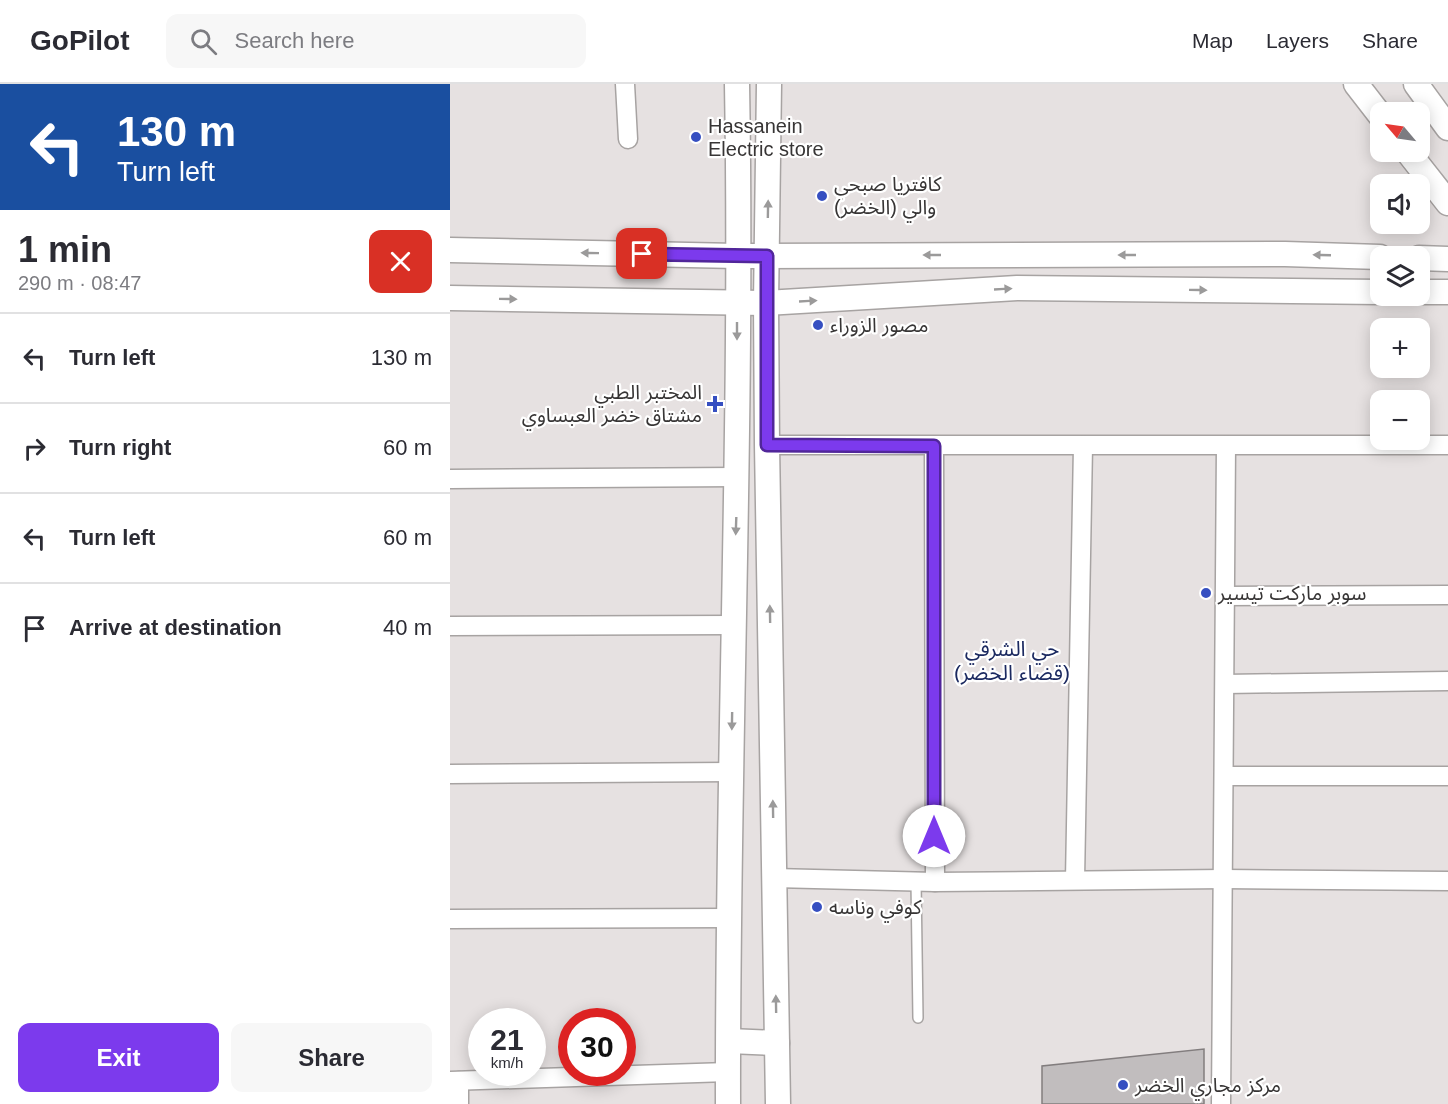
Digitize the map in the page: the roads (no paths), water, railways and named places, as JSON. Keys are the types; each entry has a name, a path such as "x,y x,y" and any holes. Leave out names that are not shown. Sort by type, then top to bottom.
{"main road":[{"path":"728,1104 733,625 737,477 737,84"},
{"path":"769,84 767,445 778,1104"},
{"path":"1356,84 1370,102"},
{"path":"1416,84 1448,128"},
{"path":"1416,162 1448,203"},
{"path":"450,250 737,256 1285,254 1370,257"},
{"path":"1430,258 1448,259"},
{"path":"450,298 766,303 1017,288 1370,292"},
{"path":"1430,292 1448,292"},
{"path":"729,1041 777,1043"}],"street":[{"path":"625,84 628,139"},
{"path":"767,445 1448,445"},
{"path":"934,446 935,882"},
{"path":"1075,880 1083,446"},
{"path":"1221,1104 1226,446"},
{"path":"450,479 737,477"},
{"path":"1225,596 1448,595"},
{"path":"450,626 733,625"},
{"path":"1225,684 1448,681"},
{"path":"450,774 732,772"},
{"path":"1224,776 1448,776"},
{"path":"774,878 935,882 1224,879 1448,881"},
{"path":"450,919 730,918"},
{"path":"459,1104 455,1081 728,1072"}],"lane":[{"path":"916,881 918,1018"}],"place":[{"name":"Hassanein Electric store","path":"696,137"},
{"name":"كافتريا صبحي والي (الخضر)","path":"822,196"},
{"name":"مصور الزوراء","path":"818,325"},
{"name":"المختبر الطبي مشتاق خضر العبساوي","path":"715,404"},
{"name":"سوبر ماركت تيسير","path":"1206,593"},
{"name":"كوفي وناسه","path":"817,907"},
{"name":"مركز مجاري الخضر","path":"1123,1085"}],"district":[{"name":"حي الشرقي (قضاء الخضر)","path":"1012,661"}]}
